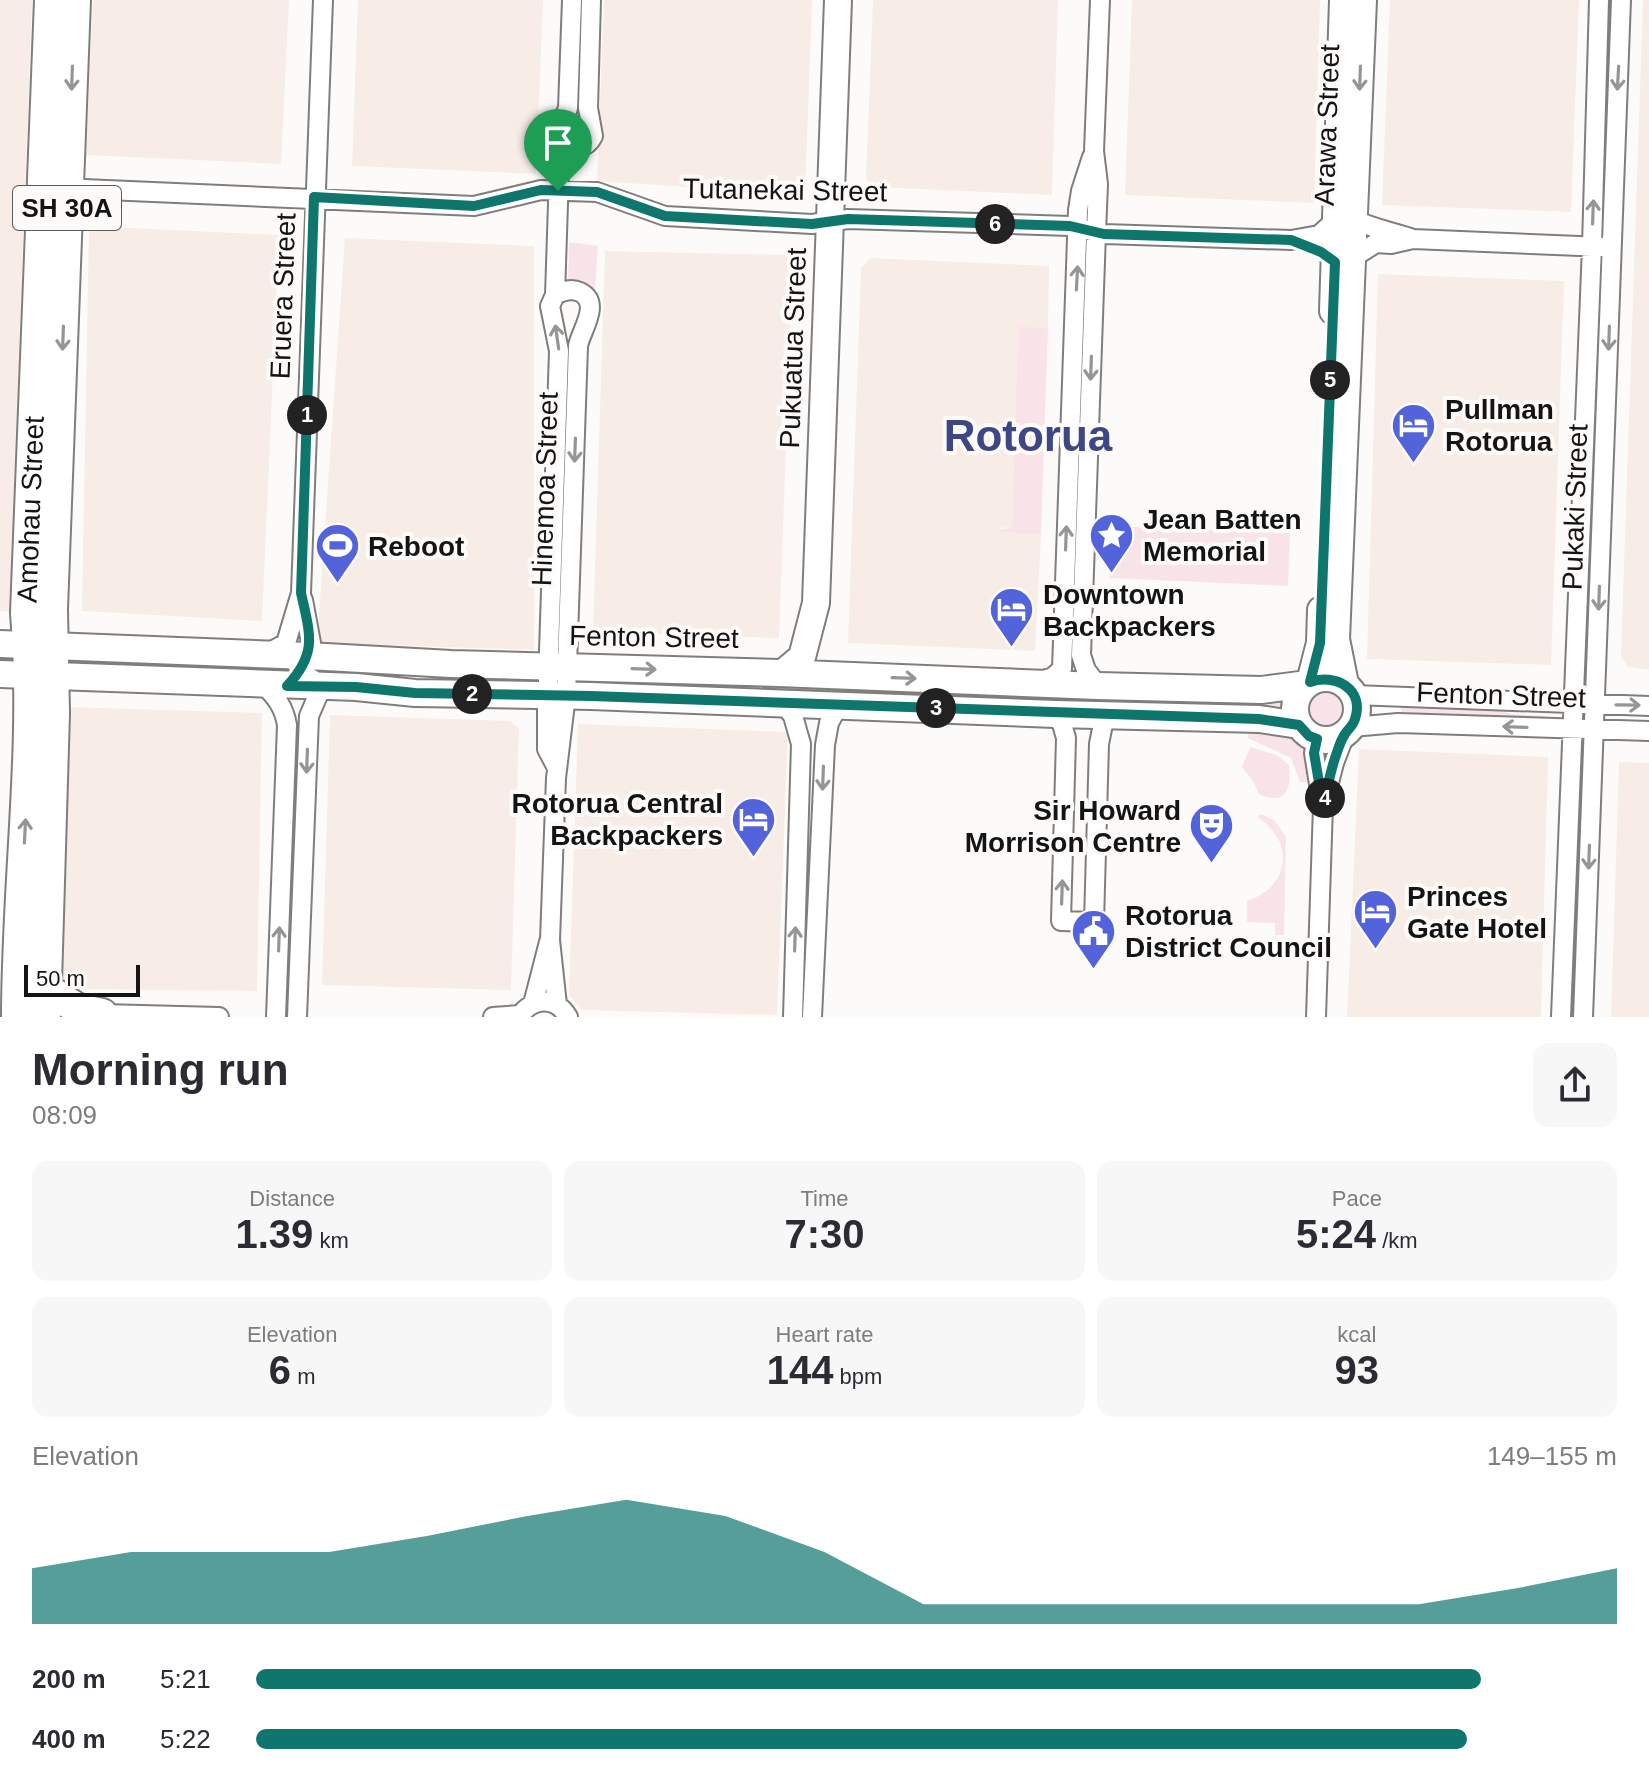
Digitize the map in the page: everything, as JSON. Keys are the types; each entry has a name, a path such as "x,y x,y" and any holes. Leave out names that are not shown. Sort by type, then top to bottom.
{"main road":[{"name":"Amohau Street","path":"50,0 55,187"},
{"name":"Amohau Street","path":"46,1003 26,613 55,187 75,0"},
{"name":"Pukuatua Street","path":"809,685 816,603 838,0"},
{"name":"Arawa Street","path":"1343,0 1346,220"},
{"name":"Arawa Street","path":"1308,683 1320,643 1363,0"},
{"name":"Arawa Street","path":"1344,260 1336,639 1349,690"},
{"name":"Fenton Street","path":"27,644 291,667 415,693 556,695 809,685 1035,683 1261,690 1308,683"},
{"name":"Fenton Street","path":"28,675 291,667 557,667 809,685 1055,714 1259,719 1308,732"},
{"name":"Amohau Street","path":"17,1017 17,953 31,712 28,675"},
{"path":"1322,678 1334,679 1349,690 1357,706 1348,730 1326,740 1308,732 1295,717 1296,699 1308,683 1322,678"},
{"path":"46,1003 100,1016"}],"street":[{"name":"Eruera Street","path":"276,1017 287,725 279,700 291,667 301,593 323,0"},
{"name":"Hinemoa Street","path":"563,1011 550,940 557,768 547,749 557,667 559,351 550,306 555,295 558,130 568,108 572,0"},
{"path":"560,143 579,148 589,143 593,136 588,108 591,0"},
{"path":"1098,686 1086,670 1081,655 1098,184 1094,151 1100,0"},
{"name":"Pukaki Street","path":"1583,1017 1595,704 1601,247 1599,0"},
{"name":"Pukaki Street","path":"1561,1017 1572,704 1601,247 1621,0"},
{"path":"1035,683 1053,677 1062,669 1078,228 1081,191 1094,151"},
{"name":"Tutanekai Street","path":"55,187 474,206 541,190 597,192 665,216 812,224 864,220 1078,228 1096,233 1291,240 1319,235 1346,220"},
{"path":"1346,220 1413,239"},
{"path":"1344,260 1376,243 1391,244 1413,239 1601,247"},
{"name":"Tutanekai Street","path":"1291,240 1344,260"},
{"name":"Hinemoa Street","path":"555,295 564,291 579,292 586,297 590,309 578,346 557,667"},
{"name":"Eruera Street","path":"291,667 311,643 301,593"},
{"name":"Eruera Street","path":"291,667 309,716 297,1017"},
{"name":"Pukuatua Street","path":"793,1017 799,730 809,685"},
{"name":"Pukuatua Street","path":"809,685 829,723 825,745 812,1017"},
{"name":"Fenton Street","path":"1349,690 1649,706"},
{"path":"1055,714 1066,738 1061,921 1094,922 1099,744 1103,724 1113,715"},
{"name":"Fenton Street","path":"1348,730 1398,723 1649,731"},
{"path":"1323,806 1334,763 1348,730"},
{"path":"1308,732 1323,806 1316,1017"},
{"name":"Hinemoa Street","path":"524,1012 550,940"},
{"path":"493,1017 524,1012 545,1001 563,1011"},
{"path":"100,1016 219,1017"}],"shaded area":[{"path":"0,0 32,0 9,612 0,611"},
{"path":"93,0 289,0 281,164 86,155"},
{"path":"358,0 543,0 536,174 352,166"},
{"path":"604,0 812,0 805,195 597,181"},
{"path":"873,0 1058,0 1052,195 874,187 866,179"},
{"path":"1132,0 1320,0 1314,203 1125,195"},
{"path":"1390,0 1579,0 1571,212 1382,205"},
{"path":"1643,0 1649,0 1649,670 1628,667 1621,656"},
{"path":"89,226 279,235 262,621 82,611"},
{"path":"345,238 534,246 534,650 317,643"},
{"path":"569,242 598,246 595,289 568,279"},
{"path":"605,251 793,255 779,638 593,632"},
{"path":"870,258 1049,266 1048,328 1018,328 1012,527 1000,528 1000,532 1041,534 1035,651 848,643 861,268"},
{"path":"1378,274 1564,281 1551,665 1367,659"},
{"path":"1018,327 1048,328 1041,534 999,530 1012,527"},
{"path":"1111,526 1290,533 1288,586 1109,578"},
{"path":"1327,685 1343,692 1350,708 1343,724 1327,731 1311,724 1304,708 1311,692"},
{"path":"959,690 1285,697 1284,715 959,700"},
{"path":"1402,704 1485,707 1512,714 1545,716 1559,722 1401,716"},
{"path":"68,707 262,713 257,991 79,989 58,977"},
{"path":"330,715 510,721 519,729 511,990 322,985"},
{"path":"578,724 788,732 777,1015 582,1010 569,995"},
{"path":"1247,726 1297,737 1304,748 1312,782 1300,782 1291,758 1248,738"},
{"path":"1250,747 1277,755 1289,765 1288,788 1281,797 1259,794 1242,767"},
{"path":"1359,749 1548,757 1541,1017 1347,1017"},
{"path":"1619,762 1649,763 1649,1017 1611,1017"},
{"path":"1261,814 1274,820 1286,837 1284,935 1275,935 1275,923 1247,922 1247,901 1272,885 1280,874 1283,862 1278,838 1257,817"}],"place":[{"name":"Pullman Rotorua","path":"1414,464"},
{"name":"Jean Batten Memorial","path":"1112,574"},
{"name":"Reboot","path":"337,585"},
{"name":"Downtown Backpackers","path":"1012,649"},
{"name":"Rotorua Central Backpackers","path":"754,858"},
{"name":"Sir Howard Morrison Centre","path":"1212,865"},
{"name":"Princes Gate Hotel","path":"1376,951"},
{"name":"Rotorua District Council","path":"1094,970"}],"district":[{"name":"Rotorua","path":"1028,435"}],"route":[{"path":"541,190 558,191 597,192 665,216 812,224 848,219 1070,226 1104,234 1291,240 1321,252 1335,262 1320,643 1310,682 1322,678 1345,684 1354,695 1357,706 1352,727 1345,734 1336,754 1323,806 1314,753 1317,739 1309,736 1299,725 1259,719 591,696 415,693 356,687 287,686 301,671 311,643 301,593 314,197 474,206 541,190"}]}
